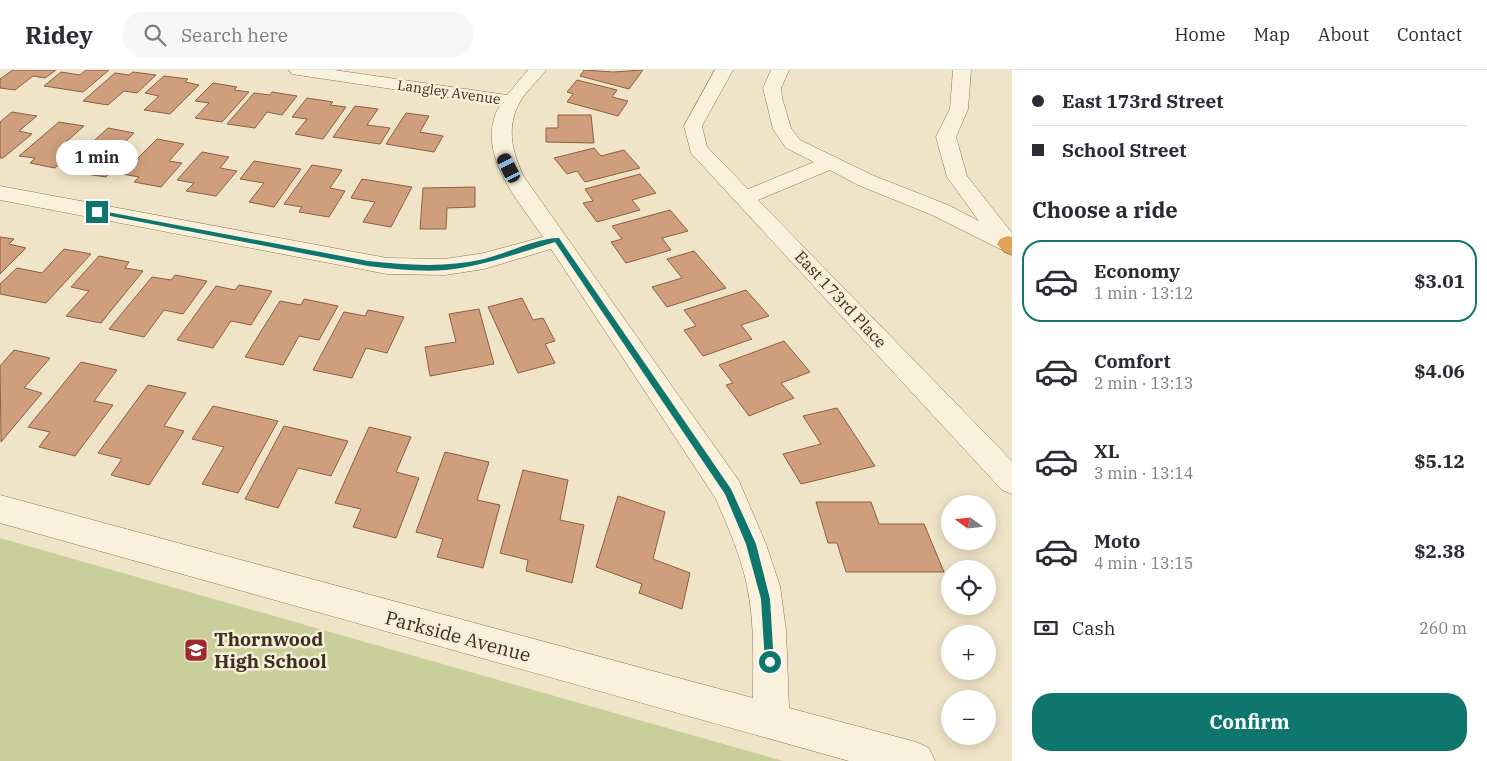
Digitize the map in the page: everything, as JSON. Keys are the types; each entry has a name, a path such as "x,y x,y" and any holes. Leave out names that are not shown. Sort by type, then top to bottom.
{"street":[{"name":"Langley Avenue","path":"298,70 511,101"},
{"path":"537,70 511,101 501,129 504,158 514,178 728,491 751,544 766,599 770,649 771,722"},
{"name":"East 173rd Place","path":"724,70 693,126 698,149 1012,481"},
{"path":"780,70 772,88 782,129 793,144 866,180 940,210 1010,246"},
{"path":"962,70 959,109 946,136 957,177 1010,246"},
{"path":"744,198 830,163"},
{"path":"0,193 387,266 445,267 476,262 557,240"},
{"name":"Parkside Avenue","path":"0,509 916,761"}],"green space":[{"name":"Thornwood High School","path":"0,538 783,761 0,761"}],"building":[{"path":"13,70 56,70 45,78 33,76 15,90 0,88 0,79"},
{"path":"86,70 109,70 83,92 44,86 61,72 80,75"},
{"path":"584,70 613,72 643,70 629,89 580,76"},
{"path":"133,72 156,75 137,93 124,91 108,105 83,101 115,73 129,75"},
{"path":"164,76 188,79 185,82 199,85 170,114 144,110 159,96 145,93"},
{"path":"577,80 617,90 612,97 628,101 618,116 567,102 573,94 567,92"},
{"path":"213,83 237,87 234,90 249,92 222,122 195,118 209,103 195,101"},
{"path":"272,92 297,96 282,115 267,112 255,128 227,124 254,93 270,95"},
{"path":"307,98 333,102 330,105 346,107 323,139 295,134 307,119 292,117"},
{"path":"355,106 378,109 367,125 390,128 380,144 333,137"},
{"path":"12,112 37,116 19,131 32,134 3,158 0,158 0,122"},
{"path":"406,113 429,116 420,132 443,136 434,152 386,144"},
{"path":"558,115 591,115 594,143 546,142 546,128 558,128"},
{"path":"59,122 84,126 66,142 80,145 55,168 30,163 35,158 19,156"},
{"path":"108,128 134,133 118,149 132,151 106,177 79,173 87,165 71,162"},
{"path":"157,139 184,144 169,161 182,163 161,187 134,182 139,177 122,174"},
{"path":"594,148 601,156 624,150 640,168 585,182 577,171 567,174 554,158"},
{"path":"202,152 229,157 220,168 237,171 216,196 186,191 194,183 177,180"},
{"path":"254,161 301,169 274,207 249,202 264,183 240,179"},
{"path":"312,165 342,170 330,188 345,191 329,217 299,212 302,207 284,204"},
{"path":"640,174 656,193 632,200 640,210 597,222 583,203 593,201 585,189"},
{"path":"362,179 412,187 391,227 363,222 375,202 351,198"},
{"path":"475,187 475,207 447,208 446,229 420,229 423,188"},
{"path":"670,210 688,231 662,238 671,250 626,263 611,242 622,239 612,226"},
{"path":"0,237 14,239 9,244 26,248 0,274"},
{"path":"64,249 91,254 46,303 0,294 0,284 17,268 42,273"},
{"path":"694,251 726,288 667,307 652,287 682,278 667,259"},
{"path":"99,256 129,262 125,268 143,271 101,323 66,316 89,291 71,287"},
{"path":"175,275 207,281 183,314 164,310 144,337 109,329 152,277 171,280"},
{"path":"239,285 272,291 251,325 231,321 213,348 177,340 216,286 235,290"},
{"path":"746,290 769,316 741,325 752,339 703,356 684,330 696,326 684,310"},
{"path":"522,298 533,320 543,318 555,341 545,344 555,363 518,373 488,307"},
{"path":"304,299 338,306 319,340 299,336 283,365 245,357 280,301 301,305"},
{"path":"479,309 494,364 430,376 425,347 456,342 449,314"},
{"path":"368,310 404,317 387,353 366,348 352,378 313,370 344,312 365,316"},
{"path":"784,341 810,372 781,383 794,398 749,416 726,385 733,383 719,365"},
{"path":"14,350 50,358 24,388 42,393 1,442 0,366"},
{"path":"81,362 117,370 94,401 113,405 75,456 39,447 50,432 28,427"},
{"path":"148,385 186,393 164,426 184,431 149,485 111,475 122,459 98,453"},
{"path":"213,406 278,421 238,493 202,484 224,447 192,439"},
{"path":"837,408 875,466 801,484 783,454 821,444 803,416"},
{"path":"284,426 348,441 331,476 298,468 278,508 245,499"},
{"path":"369,427 411,437 396,472 419,478 396,538 353,527 361,509 335,503"},
{"path":"445,452 489,462 477,500 500,505 483,568 437,557 443,539 416,532"},
{"path":"523,470 568,480 560,520 584,525 572,583 526,571 528,560 500,553"},
{"path":"618,496 665,512 653,559 690,573 682,609 639,593 642,584 596,567"},
{"path":"816,502 871,502 879,524 924,524 941,565 941,572 846,572 837,543 828,543"}],"place":[{"name":"Thornwood High School","path":"196,650"}],"route":[{"path":"97,212 368,263 410,268 445,267 484,261 557,240 728,491 751,544 766,599 770,662"}]}
